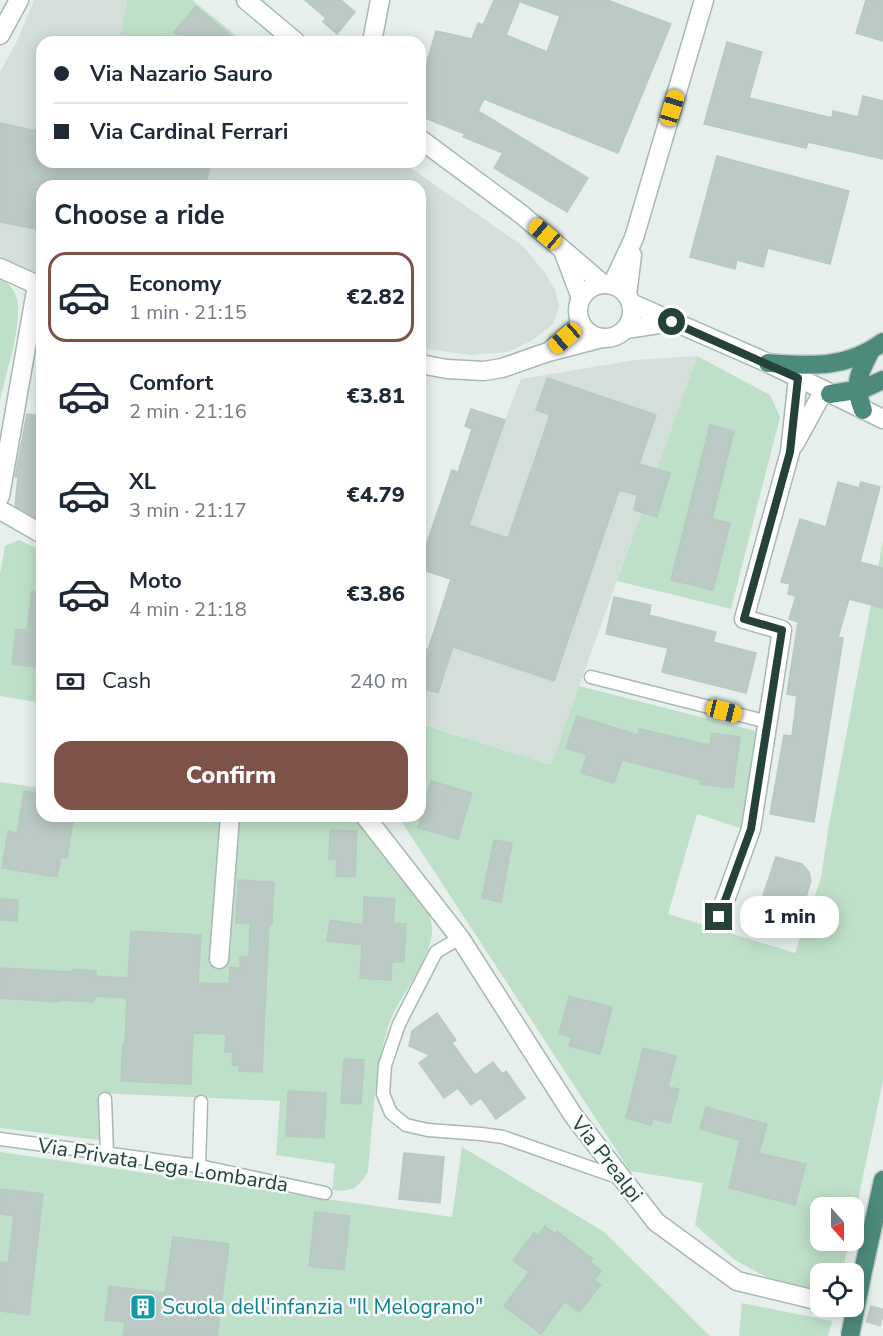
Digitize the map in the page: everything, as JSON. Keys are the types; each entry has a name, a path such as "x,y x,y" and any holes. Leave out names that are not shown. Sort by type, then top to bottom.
{"highway":[{"path":"768,363 821,365 840,362 876,347"},
{"path":"863,410 856,390 860,373 876,347"},
{"path":"827,392 856,390 883,380"},
{"path":"850,1336 883,1180"}],"street":[{"path":"0,35 19,0"},
{"path":"246,0 289,36"},
{"path":"373,36 380,0"},
{"path":"618,292 704,0"},
{"path":"426,143 521,214 563,252 618,292 672,322 768,363 883,419"},
{"path":"563,252 581,298"},
{"path":"0,268 36,285"},
{"path":"602,338 586,331 581,324 578,306 587,291 618,292"},
{"path":"618,292 632,312 626,329"},
{"path":"0,496 6,434 36,299"},
{"path":"426,365 484,371 502,368 548,352 619,334 626,329 672,322"},
{"path":"548,352 581,324"},
{"path":"719,917 751,829 782,630 744,619 790,452 798,378"},
{"path":"790,452 827,392"},
{"path":"0,510 36,531"},
{"path":"219,959 230,822"},
{"name":"Via Prealpi","path":"370,822 460,938 573,1115 656,1222 737,1281 810,1299"}],"lane":[{"path":"591,677 768,722"},
{"path":"460,938 436,952 399,1024 385,1065 383,1094 391,1113 406,1125 428,1130 502,1137 623,1179"},
{"path":"105,1099 107,1154"},
{"path":"199,1166 201,1102"},
{"name":"Via Privata Lega Lombarda","path":"0,1139 199,1166 325,1193"}],"shaded area":[{"path":"34,0 127,0 120,36 36,36 36,168 411,168 523,246 545,273 556,292 559,307 553,324 533,340 508,352 471,355 426,349 426,180 36,180 36,273 0,258 0,72 17,41"},
{"path":"697,356 551,765 426,725 426,689 438,692 492,533 469,525 521,379 635,360"}],"green space":[{"path":"127,0 192,0 237,36 120,36"},
{"path":"0,278 15,292 18,322 0,401"},
{"path":"697,356 770,395 780,417 731,609 617,581"},
{"path":"19,540 36,548 36,702 0,696 0,574 5,546"},
{"path":"883,541 883,1081 859,1197 810,1197 810,1251 847,1251 844,1263 810,1263 810,1290 772,1280 735,1260 695,1225 703,1183 630,1171 402,822 426,822 426,725 551,765 579,686 756,731 758,738 743,829 697,814 668,914 795,953 821,878 828,830"},
{"path":"0,782 36,787 36,822 359,822 422,900 432,927 431,939 421,965 388,1027 377,1080 368,1172 357,1186 349,1190 332,1190 335,1164 276,1155 280,1101 99,1093 99,1140 0,1128"},
{"path":"462,1147 603,1231 710,1336 0,1336 0,1152 452,1217"},
{"path":"742,1303 832,1321 828,1336 739,1336"}],"building":[{"path":"305,0 341,0 355,12 337,34 323,22 326,18"},
{"path":"494,0 520,0 506,35 547,52 560,16 521,2 521,0 607,0 671,24 618,153 484,99 478,111 588,178 567,212 494,168 503,153 463,137 465,134 426,118 426,65 436,31 472,39 478,23 483,25"},
{"path":"866,0 883,0 883,41 856,33"},
{"path":"196,6 230,36 179,36 174,32"},
{"path":"727,42 762,52 749,98 832,118 833,111 858,117 863,96 883,101 883,159 808,142 806,148 704,124"},
{"path":"0,123 36,131 36,168 209,168 207,180 36,180 36,229 0,222"},
{"path":"717,156 849,191 830,264 768,248 763,267 737,260 735,269 690,257"},
{"path":"547,378 656,415 639,464 670,473 657,517 634,510 637,495 619,490 554,681 453,647 438,693 426,689 426,649 428,650 451,579 426,571 426,546 452,470 458,472 472,429 465,426 471,409 505,420 469,525 508,538 550,415 536,410"},
{"path":"27,414 36,415 36,518 15,506 18,477 15,477"},
{"path":"710,425 734,431 712,519 730,523 713,590 671,580"},
{"path":"838,482 859,488 861,482 880,487 860,562 883,568 883,608 849,599 838,637 843,638 814,822 770,814 784,735 792,736 797,696 787,694 798,622 789,619 796,596 788,594 790,584 781,582 800,519 826,527"},
{"path":"32,592 36,592 36,667 12,664 16,629 27,630"},
{"path":"614,597 651,605 649,615 716,632 713,642 756,653 746,693 662,672 668,648 606,634"},
{"path":"577,716 638,735 639,729 710,745 712,733 740,737 733,788 700,784 701,780 622,760 614,783 581,773 587,755 566,748"},
{"path":"431,781 472,793 458,839 418,828 420,822 426,822 426,799"},
{"path":"24,791 36,793 36,822 73,822 67,858 61,857 57,877 2,868 8,831 17,833"},
{"path":"330,830 357,831 355,877 336,876 337,859 329,859"},
{"path":"494,840 512,843 501,902 482,898"},
{"path":"776,857 802,864 809,872 811,881 796,930 787,935 775,937 752,928"},
{"path":"238,880 274,882 272,924 269,924 262,1072 239,1071 240,1066 232,1065 233,1052 225,1052 226,1034 193,1033 191,1084 121,1081 127,998 95,996 94,1002 58,1000 58,1002 0,998 0,968 72,972 73,969 96,971 96,976 128,978 131,931 201,935 198,983 229,984 230,967 240,968 240,957 249,957 250,923 236,923"},
{"path":"364,897 395,899 393,923 406,924 404,962 392,962 391,980 360,978 362,945 327,941 330,920 363,925"},
{"path":"0,899 18,900 17,921 0,920"},
{"path":"569,996 612,1007 600,1054 569,1046 572,1037 559,1034"},
{"path":"437,1013 456,1040 452,1043 475,1075 493,1062 502,1074 506,1071 525,1098 496,1119 481,1098 471,1105 458,1088 444,1098 419,1063 430,1055 409,1046 412,1031"},
{"path":"643,1048 676,1056 668,1087 679,1089 670,1123 653,1119 651,1125 626,1118"},
{"path":"344,1059 364,1060 361,1104 341,1103"},
{"path":"288,1091 326,1093 324,1138 286,1136"},
{"path":"706,1107 767,1124 759,1153 806,1164 795,1205 729,1188 740,1140 700,1129"},
{"path":"404,1153 444,1157 440,1203 399,1199"},
{"path":"0,1189 43,1194 29,1315 0,1311 0,1262 8,1263 14,1216 0,1214"},
{"path":"315,1212 350,1216 344,1270 309,1266"},
{"path":"545,1226 555,1234 557,1231 593,1259 590,1262 601,1271 594,1280 601,1285 579,1312 565,1301 541,1334 504,1306 529,1272 513,1260 534,1233 538,1235"},
{"path":"173,1237 229,1244 217,1336 123,1336 125,1322 105,1320 109,1286 165,1293"}],"tunnel":[{"path":"864,1312 883,1318"}],"place":[{"name":"Scuola dell'infanzia \"Il Melograno\"","path":"143,1307"}],"route":[{"path":"672,322 798,378 790,452 744,619 782,630 753,820 748,840 719,917"}]}
